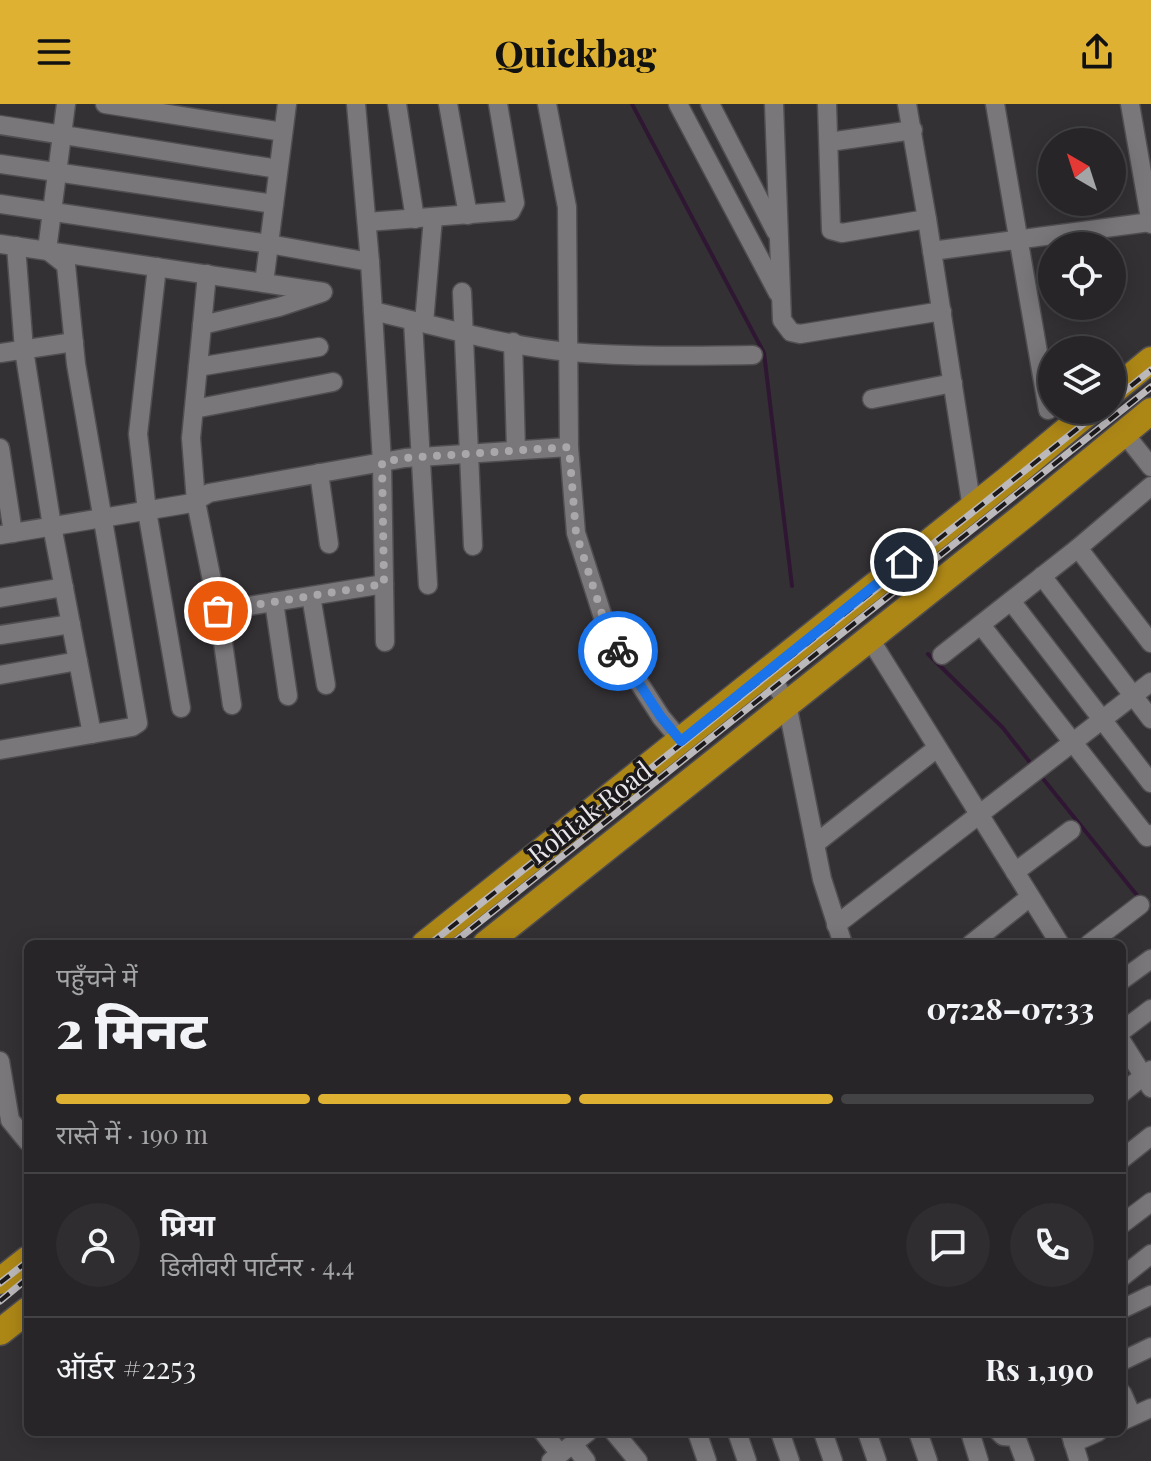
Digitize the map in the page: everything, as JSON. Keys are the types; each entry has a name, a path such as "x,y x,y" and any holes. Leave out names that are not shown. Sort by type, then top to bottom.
{"highway":[{"path":"1126,381 1151,360"},
{"name":"Rohtak Road","path":"491,940 1151,411"},
{"name":"Rohtak Road","path":"430,940 1074,424"},
{"path":"0,1281 24,1262"},
{"path":"0,1332 24,1313"}],"street":[{"path":"47,250 66,104"},
{"path":"105,104 283,132"},
{"path":"264,283 287,104"},
{"path":"356,104 370,262 382,462 385,642"},
{"path":"397,104 424,218 419,322 421,457 428,585"},
{"path":"448,104 468,215"},
{"path":"367,222 506,212 515,207 498,104"},
{"path":"547,104 567,207 569,447 576,533 609,636 661,717 681,741"},
{"path":"678,104 781,299"},
{"path":"710,104 779,238"},
{"path":"774,104 782,320 786,327 800,334 942,311"},
{"path":"907,104 972,508"},
{"path":"995,104 1038,353"},
{"path":"932,251 1151,223 1130,104"},
{"path":"830,106 831,230 842,233 927,219"},
{"path":"0,125 278,169"},
{"path":"829,142 913,130"},
{"path":"0,164 274,204"},
{"path":"0,204 370,262"},
{"path":"92,734 52,526 8,245 323,292 279,307 202,325"},
{"path":"0,750 132,727 138,723 101,518 74,342 66,265 47,250"},
{"path":"157,267 138,434 147,511 181,708"},
{"path":"207,274 191,438 196,502 218,611 232,705"},
{"path":"462,292 473,546"},
{"path":"373,311 568,352 672,357 753,355"},
{"path":"0,353 74,342"},
{"path":"513,342 516,450"},
{"path":"198,367 319,347"},
{"path":"194,409 333,382"},
{"path":"872,399 953,383"},
{"path":"1124,433 1151,467"},
{"path":"0,448 6,534 196,502 209,493 382,462 569,447"},
{"path":"319,473 329,544"},
{"path":"942,655 1151,486"},
{"path":"1078,548 1151,643"},
{"path":"1042,576 1151,719"},
{"path":"218,611 384,584"},
{"path":"0,598 64,587"},
{"path":"311,596 326,685"},
{"path":"1011,601 1151,783"},
{"path":"274,602 288,696"},
{"path":"0,635 71,624"},
{"path":"981,625 1147,837 1151,834"},
{"path":"870,639 1057,940"},
{"path":"0,675 78,661"},
{"path":"768,671 787,704 822,879 842,940"},
{"path":"836,925 1151,682"},
{"path":"815,844 937,748"},
{"path":"1015,872 1071,830"},
{"path":"976,940 1030,897"},
{"path":"1094,940 1140,905"},
{"path":"1126,977 1151,959"},
{"path":"1126,1028 1151,1009"},
{"path":"1126,1047 1149,1078 1126,1091"},
{"path":"0,1061 5,1118 24,1138"},
{"path":"1126,1156 1151,1136"},
{"path":"1126,1221 1151,1202"},
{"path":"1126,1274 1151,1254"},
{"path":"1126,1307 1151,1295"},
{"path":"1126,1359 1151,1347"},
{"path":"1127,1419 1151,1408"},
{"path":"549,1436 586,1461"},
{"path":"617,1436 638,1461"},
{"path":"698,1436 707,1461"},
{"path":"738,1436 747,1461"},
{"path":"781,1436 790,1461"},
{"path":"824,1436 833,1461"},
{"path":"868,1436 877,1461"},
{"path":"919,1436 928,1461"},
{"path":"971,1436 979,1461"},
{"path":"1003,1436 1016,1437 1025,1461"}],"waterway":[{"path":"632,104 764,353 792,586"},
{"path":"928,654 1003,728 1032,765"},
{"path":"1040,775 1140,899"}],"railway":[{"path":"1126,390 1151,370"},
{"path":"457,940 1151,387"},
{"path":"435,940 1083,424"},
{"path":"0,1283 24,1264"},
{"path":"0,1301 24,1281"}],"way so far":[{"path":"218,611 384,584 382,462 569,447 576,533 609,636 618,651"}],"route":[{"path":"618,651 661,717 681,741 904,562"}]}
